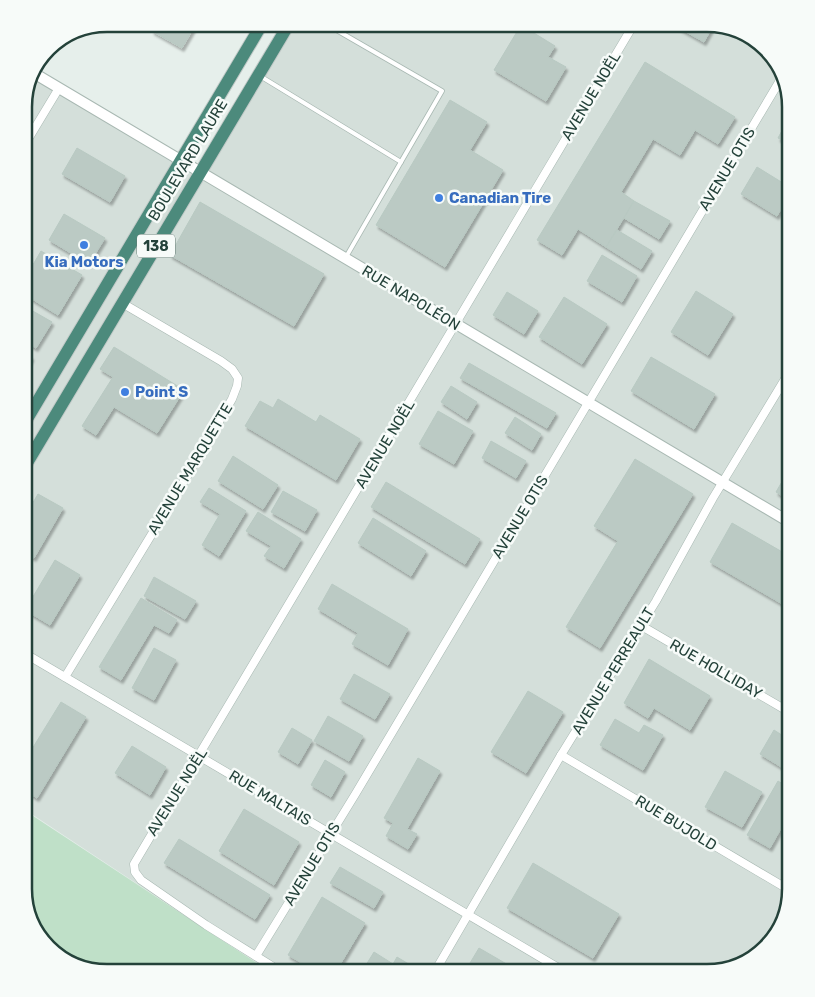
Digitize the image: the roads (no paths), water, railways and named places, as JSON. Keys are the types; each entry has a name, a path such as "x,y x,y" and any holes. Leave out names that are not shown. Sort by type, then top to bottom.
{"highway":[{"name":"BOULEVARD LAURE","path":"33,410 257,32"},
{"name":"BOULEVARD LAURE","path":"33,454 284,32"}],"street":[{"name":"AVENUE NOËL","path":"256,956 206,925 141,880 135,872 134,864 629,33"},
{"name":"RUE NAPOLÉON","path":"39,76 782,518"},
{"name":"AVENUE OTIS","path":"256,956 356,794 531,500 587,402 779,82"},
{"path":"33,131 59,88"},
{"name":"AVENUE MARQUETTE","path":"65,677 226,411 237,386 238,378 232,369 221,361 122,304"},
{"name":"AVENUE PERREAULT","path":"439,964 561,755 782,384"},
{"name":"RUE HOLLIDAY","path":"640,625 782,708"},
{"name":"RUE MALTAIS","path":"32,658 552,964"},
{"name":"RUE BUJOLD","path":"561,755 782,886"},
{"path":"256,956 269,964"}],"lane":[{"path":"341,32 442,91 345,258"},
{"path":"258,75 401,162"}],"place":[{"name":"Canadian Tire","path":"439,198"},
{"name":"Kia Motors","path":"84,245"},
{"name":"Point S","path":"125,392"}]}
